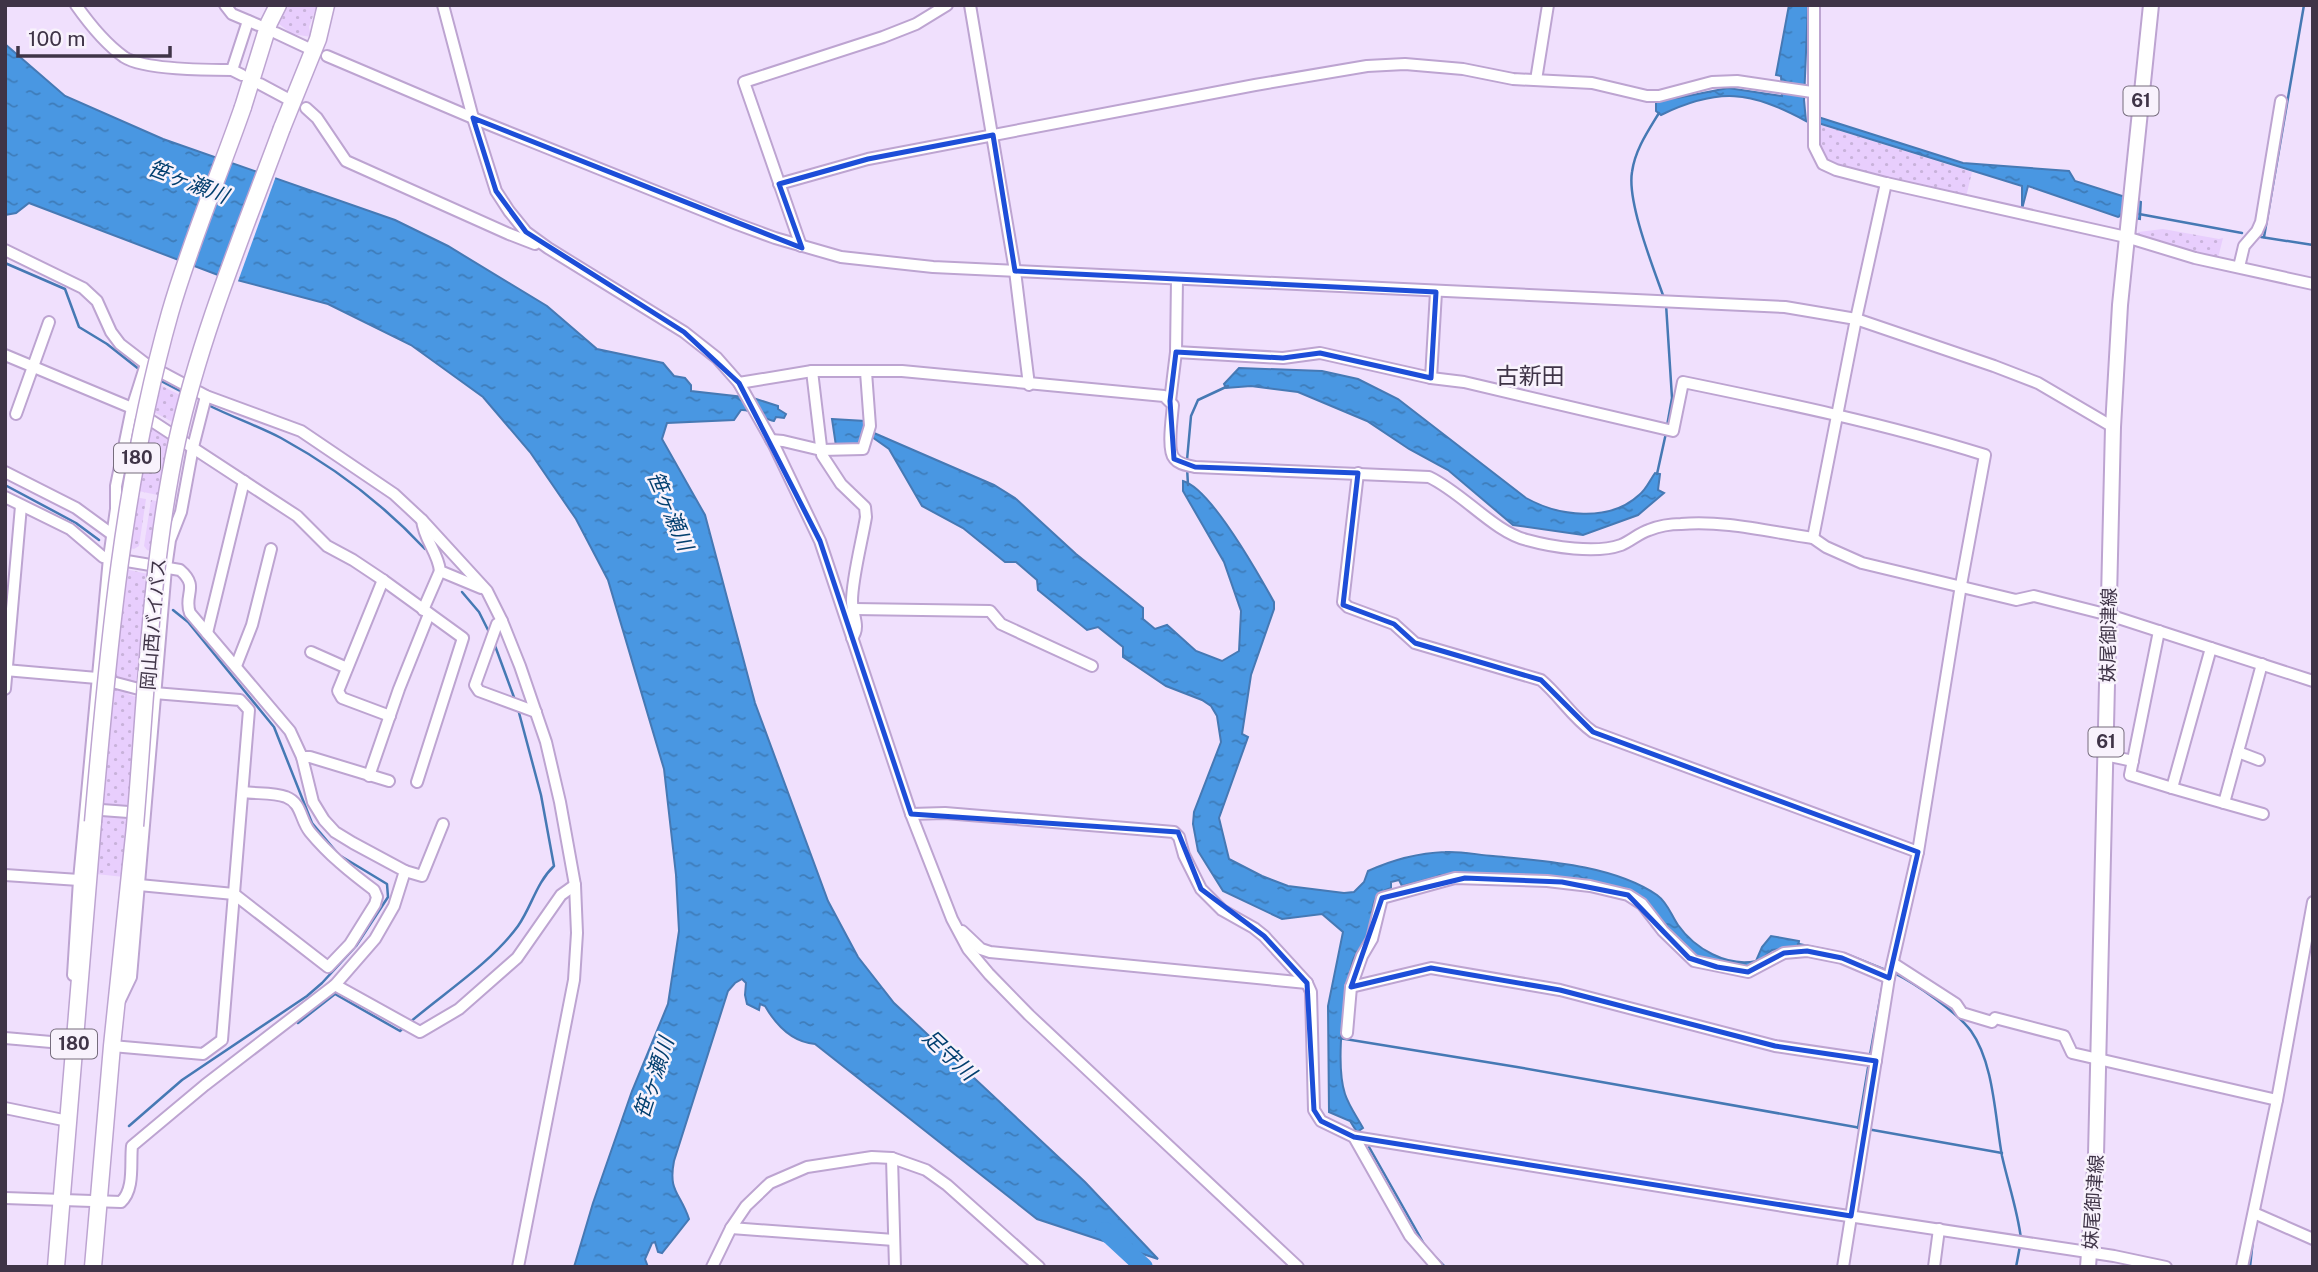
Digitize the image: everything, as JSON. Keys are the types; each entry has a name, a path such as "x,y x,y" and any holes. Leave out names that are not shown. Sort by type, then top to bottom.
{"highway":[{"name":"岡山西バイパス","path":"56,1267 89,815 116,591 135,468 170,312 243,107 269,23 278,5"},
{"name":"岡山西バイパス","path":"93,1267 112,1046 140,820 156,576 177,440 217,303 318,39 326,5"}],"main road":[{"name":"妹尾御津線","path":"2088,1260 2096,1155 2113,427 2126,237 2151,5"}],"street":[{"path":"75,5 87,21 125,58 150,65 237,73 253,23 232,14 225,5"},
{"path":"443,5 473,118 496,191 526,232 684,332 717,358 739,383 820,541 911,814 968,949 1029,1015 1298,1267"},
{"path":"801,246 744,82 883,37 916,24 947,5"},
{"path":"970,5 1015,271 1029,385"},
{"path":"1536,80 1548,5"},
{"path":"1814,5 1813,130 1814,146 1823,164 1886,183 2126,237 2195,258 2313,284"},
{"path":"276,33 308,48"},
{"path":"327,56 737,224 841,257 890,264 1015,271 1785,307 1856,319 2038,383 2113,427"},
{"path":"779,184 868,159 1367,66 1405,64 1463,69 1513,79 1592,83 1647,96 1659,96 1712,82 1737,81 1812,92"},
{"path":"260,85 288,99"},
{"path":"2239,267 2244,246 2261,222 2281,101"},
{"path":"306,108 317,118 345,161 509,234 548,248"},
{"path":"1813,538 1886,183"},
{"path":"5,250 83,288 97,301 111,332 144,370 205,401 301,431 394,494 422,520 487,591 502,621 545,742 560,802 575,885 578,933 574,980 518,1267"},
{"path":"1170,401 1176,352 1177,279"},
{"path":"1431,378 1436,292"},
{"path":"16,414 49,322"},
{"path":"1176,352 1283,358 1320,353 1431,378 1464,382 1673,431 1684,382 1837,414 1926,436 1985,455 1917,852 1871,1061 1864,1129 1843,1267"},
{"path":"5,355 132,408 297,516 327,546 383,580 463,638 417,782"},
{"path":"77,1007 73,974 79,880 89,815 97,678 116,486 132,408 144,370"},
{"path":"739,383 812,371 902,371 1164,396 1173,405 1170,452 1181,464 1195,467 1429,477 1447,486 1510,535 1527,541 1600,550 1622,544 1648,530 1679,524 1709,524 1813,538 1826,547 1862,562 2016,600 2034,596 2109,615 2313,681"},
{"path":"812,371 821,450 833,474 865,507 866,517 852,600 857,627 856,635 852,638"},
{"path":"769,437 821,450 863,449 868,435 866,372"},
{"path":"118,1004 131,977 139,886 140,820 170,540 181,512 205,401"},
{"path":"5,472 76,508 113,535"},
{"path":"1358,473 1343,602 1348,607 1394,624 1415,643 1541,680 1553,690 1578,721 1592,732 1917,852"},
{"path":"207,633 244,481"},
{"path":"5,497 70,529 103,557 180,570 188,577 191,584 187,606 190,613 290,731 302,757 313,802 335,832 353,844 397,864 405,871 422,876 443,824"},
{"path":"5,689 21,506"},
{"path":"369,776 440,571 439,557 423,533 422,520"},
{"path":"236,666 252,625 271,549"},
{"path":"440,571 487,591"},
{"path":"383,580 338,691 342,698 390,716"},
{"path":"854,609 990,611 1001,624 1092,666"},
{"path":"502,621 497,624 475,685 479,691 536,712"},
{"path":"2159,631 2130,775 2263,814"},
{"path":"2172,788 2211,648"},
{"path":"311,652 347,668"},
{"path":"2224,803 2262,664"},
{"path":"6,670 97,678 154,693 240,700 249,710 222,1040 203,1054 112,1046"},
{"path":"2238,752 2259,760"},
{"path":"2105,755 2133,761"},
{"path":"302,757 310,757 389,781"},
{"path":"139,886 234,894 328,967 350,944 377,897 374,890 335,860 307,829 299,807 294,802 285,797 243,792"},
{"path":"911,814 945,813 1174,832 1179,837 1184,855 1201,889 1222,910 1264,936 1307,984 1311,992 1314,1110 1321,1121 1354,1137 2021,1242 2088,1260 2114,1256 2166,1267"},
{"path":"89,815 140,820"},
{"path":"5,1198 121,1202 127,1197 132,1146 205,1085 335,985 375,939 394,906 405,871"},
{"path":"5,875 79,880"},
{"path":"1347,1033 1351,987 1362,956 1372,939 1382,898 1431,883 1465,878 1562,882 1628,895 1643,904 1663,931 1689,958 1717,967 1748,972 1783,953 1807,951 1842,958 1889,973 1956,1004 1962,1013 1992,1022 1994,1018 2064,1036 2072,1053 2277,1100"},
{"path":"335,985 420,1032 459,1009 517,958 561,895 575,885"},
{"path":"2242,1267 2256,1214 2313,902"},
{"path":"957,928 981,949 990,952 1307,984"},
{"path":"1351,987 1431,968 1560,990 1775,1046 1871,1061"},
{"path":"5,1038 74,1044"},
{"path":"5,1108 68,1121"},
{"path":"1354,1137 1410,1236 1437,1267"},
{"path":"712,1267 731,1228 758,1193 770,1183 788,1174 831,1162 872,1157 892,1158 926,1170 947,1185 1039,1267"},
{"path":"892,1158 895,1267"},
{"path":"2256,1214 2313,1239"},
{"path":"731,1228 894,1240"},
{"path":"1934,1267 1939,1229"}],"highlighted area":[{"path":"473,118 802,248 779,184 868,159 993,135 1015,271 1436,292 1431,378 1320,353 1283,358 1176,352 1170,401 1174,459 1195,467 1358,473 1343,605 1394,624 1415,643 1541,680 1593,732 1918,852 1889,978 1842,958 1807,951 1784,953 1748,972 1717,967 1689,958 1628,895 1562,882 1465,878 1382,898 1351,987 1431,968 1560,990 1775,1046 1876,1061 1851,1216 1354,1137 1321,1121 1314,1110 1307,983 1264,936 1201,889 1178,832 911,814 820,541 739,383 684,332 526,232 496,191"}],"shaded area":[{"path":"289,5 317,5 309,27 311,37 292,34 279,24"},
{"path":"1818,124 1972,172 1966,197 1833,164 1825,156 1821,146"},
{"path":"2163,229 2223,238 2218,258 2193,254 2139,237 2138,232"},
{"path":"156,383 184,397 178,425 150,410"},
{"path":"147,424 173,440 162,496 134,490"},
{"path":"134,497 146,499 139,546 134,549 126,547"},
{"path":"151,500 161,502 154,552 144,546"},
{"path":"125,569 148,574 144,580 148,583 139,683 113,677"},
{"path":"111,686 136,697 138,694 130,806 102,804"},
{"path":"101,815 129,818 124,877 96,874"}],"water":[{"path":"1789,5 1808,5 1804,100 1806,121 1768,103 1734,96 1700,100 1661,115 1656,111 1656,99 1677,98 1728,88 1782,96 1781,76 1776,75"},
{"name":"笹ヶ瀬川","path":"5,44 65,96 163,139 395,220 448,246 547,306 597,349 663,363 674,376 685,378 691,385 691,391 753,398 778,406 778,409 786,414 784,418 776,417 774,421 741,410 734,420 667,423 662,439 705,515 755,703 828,901 858,957 894,1003 1085,1182 1158,1259 1037,1219 815,1044 792,1036 774,1020 765,1006 760,1004 759,1010 747,1004 746,983 742,979 728,991 674,1161 674,1186 689,1219 662,1253 658,1252 655,1242 652,1243 645,1259 648,1267 574,1267 632,1091 668,1004 679,931 676,875 664,769 608,580 576,519 530,452 483,397 411,345 328,304 218,275 29,203 16,213 5,215"},
{"path":"1818,117 1963,163 2069,171 2075,181 2141,202 2140,219 2118,217 2028,186 2022,209 2022,186 1818,123"},
{"path":"1239,368 1322,371 1358,379 1398,399 1526,498 1553,509 1583,514 1613,510 1627,504 1641,493 1655,473 1660,474 1658,490 1664,493 1638,515 1583,535 1513,525 1448,470 1409,449 1367,421 1298,392 1251,386 1226,388 1224,384"},
{"path":"832,419 865,421 861,445 836,446"},
{"path":"874,433 994,485 1015,498 1076,554 1143,608 1143,619 1155,629 1167,625 1196,651 1222,661 1239,651 1241,611 1224,562 1183,491 1183,481 1194,487 1220,515 1274,602 1274,609 1251,675 1242,734 1248,737 1219,818 1229,859 1288,886 1344,893 1354,892 1364,882 1368,871 1396,860 1425,854 1457,852 1578,866 1620,877 1657,895 1693,942 1723,959 1756,961 1771,936 1799,941 1798,947 1772,950 1752,968 1692,956 1649,905 1625,888 1468,874 1447,874 1402,886 1399,880 1391,882 1391,888 1375,899 1369,932 1353,960 1344,1008 1342,1081 1347,1098 1363,1128 1357,1132 1350,1121 1329,1112 1328,1006 1343,932 1322,914 1282,919 1223,891 1198,851 1193,824 1194,812 1221,742 1217,716 1211,706 1166,686 1123,657 1123,647 1098,627 1087,630 1038,590 1037,580 1016,562 1005,562 963,528 922,506 889,449 872,437"}],"pier":[{"path":"261,170 276,176 237,284 220,279"}],"waterway":[{"path":"2264,237 2304,5"},
{"path":"1659,113 1636,156 1631,185 1642,235 1664,298"},
{"path":"2139,214 2242,233"},
{"path":"2261,237 2313,245"},
{"path":"5,263 65,289 79,327 107,344 140,370"},
{"path":"1666,304 1672,398 1667,426"},
{"path":"159,380 184,393"},
{"path":"1187,460 1191,416 1198,400 1228,386"},
{"path":"208,405 281,438 320,461 375,502 425,549"},
{"path":"1657,474 1666,433"},
{"path":"1187,467 1188,485"},
{"path":"5,485 76,523 99,540"},
{"path":"462,592 479,612 490,634"},
{"path":"129,1126 182,1080 307,996 322,983 356,946 388,897 387,884 339,855 312,823 274,727 188,622 173,610"},
{"path":"494,643 515,700"},
{"path":"409,1023 481,965 507,940 554,866 541,795 518,709"},
{"path":"1798,944 1832,951"},
{"path":"1846,954 1888,971"},
{"path":"1894,973 1956,1015 1979,1044 1989,1075 2002,1156 2021,1239"},
{"path":"1870,1055 1883,983"},
{"path":"296,1020 298,1023 335,994 400,1031 404,1027"},
{"path":"1339,1038 1861,1128"},
{"path":"1858,1128 1869,1062"},
{"path":"1867,1129 2002,1153"},
{"path":"1369,1147 1424,1244"},
{"name":"足守川","path":"1105,1231 1144,1267"},
{"path":"2250,1267 2253,1239"},
{"path":"2016,1267 2020,1246"},
{"path":"1435,1257 1445,1267"}],"district":[{"name":"古新田","path":"1530,376"}]}
